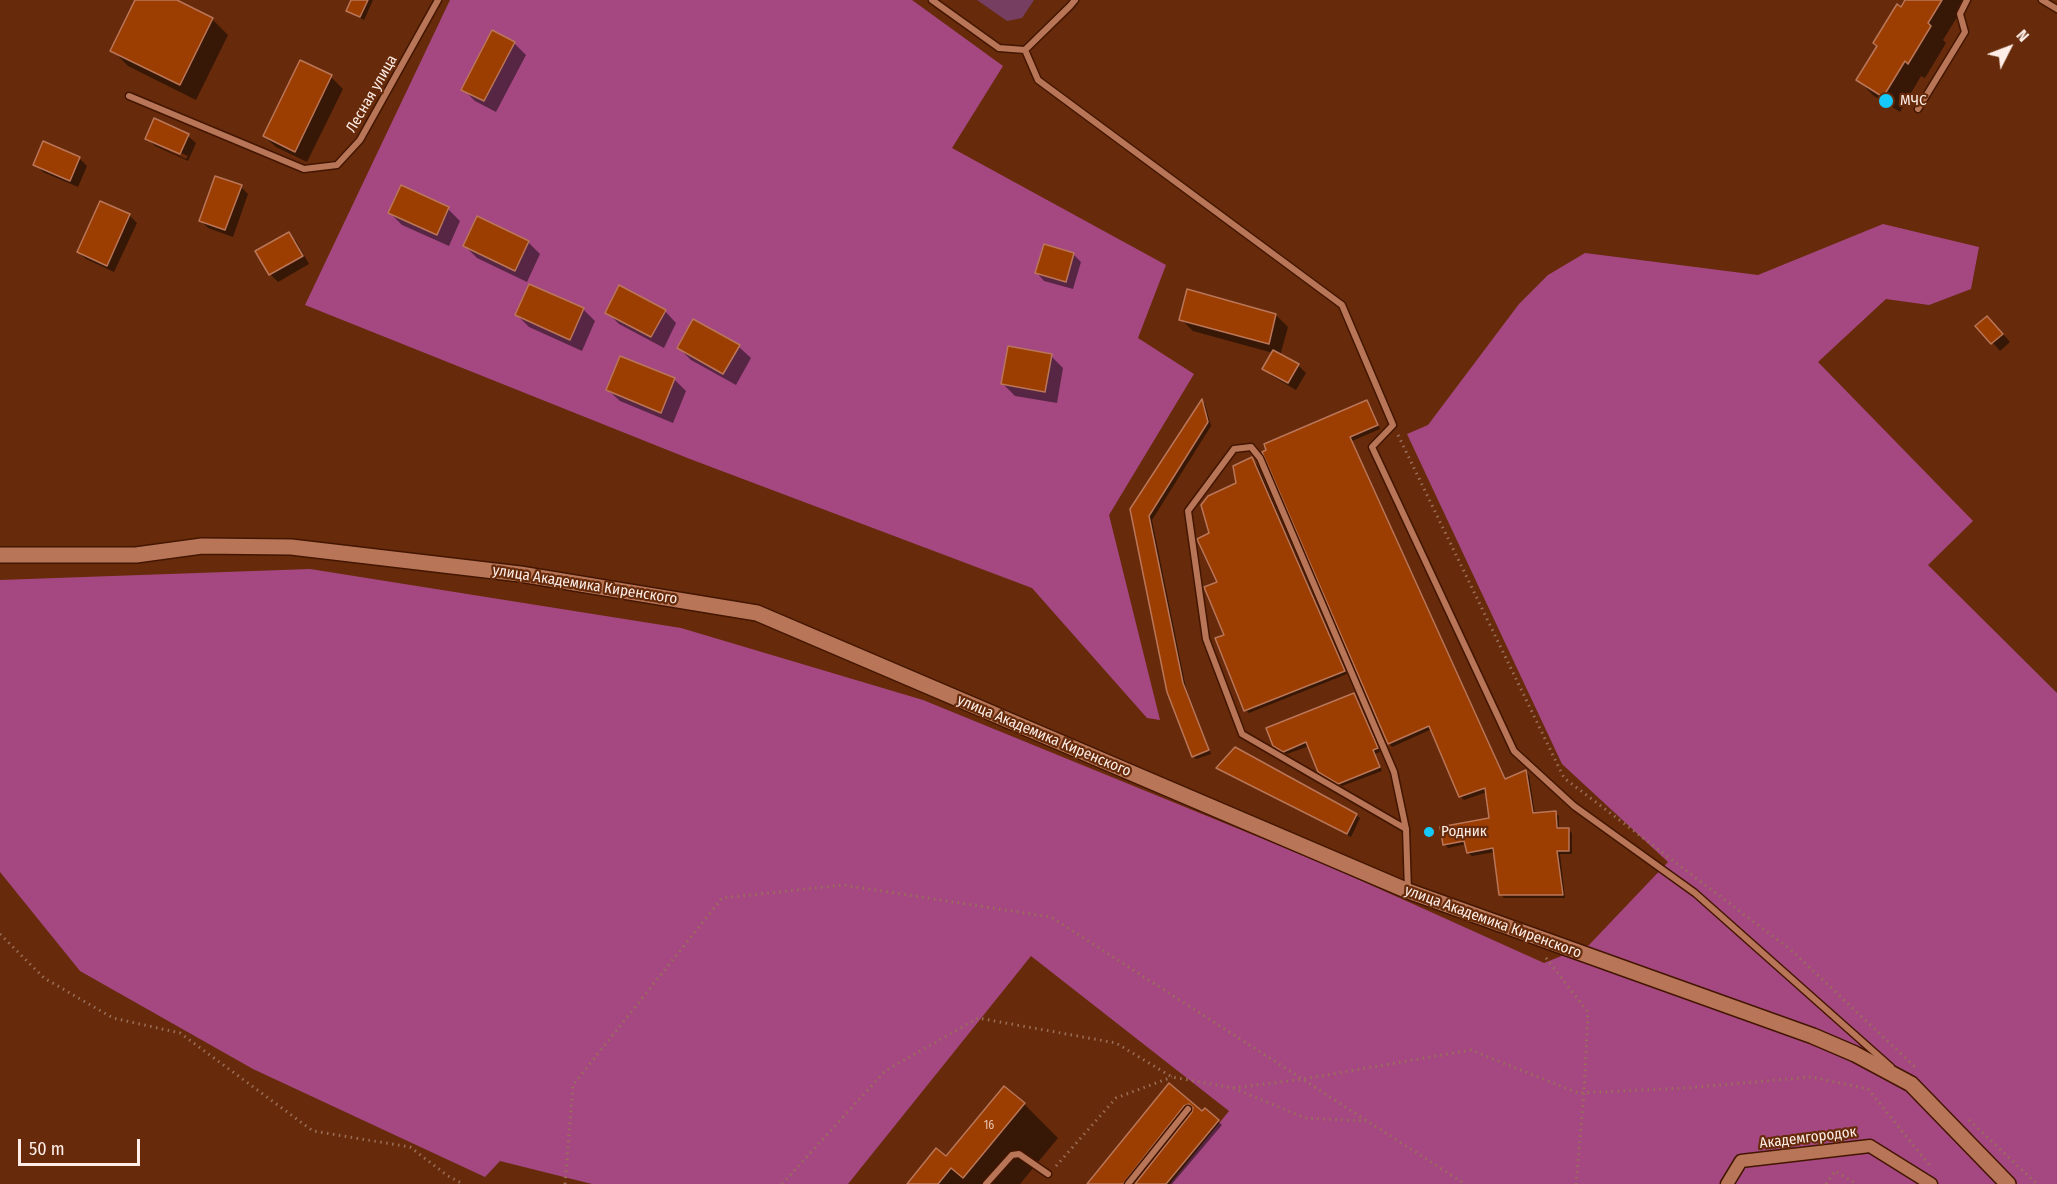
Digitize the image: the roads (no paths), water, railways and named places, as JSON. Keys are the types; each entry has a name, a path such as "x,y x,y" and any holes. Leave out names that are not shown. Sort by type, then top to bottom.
{"main road":[{"name":"улица Академика Киренского","path":"0,555 135,555 202,546 291,547 520,574 757,613 1408,891 1813,1036 1914,1078 2008,1184"}],"street":[{"name":"Академгородок","path":"1727,1184 1741,1161 1870,1146 1931,1184"}],"lane":[{"name":"Лесная улица","path":"129,96 304,169 337,165 360,140 438,0"},
{"path":"932,0 999,48 1025,50 1075,0"},
{"path":"1918,109 1965,32 1960,14 1966,0"},
{"path":"2042,0 2057,9"},
{"path":"1025,50 1038,80 1342,304 1393,425 1372,447 1514,751 1574,806 1695,893 1914,1078"},
{"path":"1406,829 1242,734 1206,639 1188,511 1234,449 1251,447 1260,458 1394,772 1406,829 1408,891"},
{"path":"1128,1184 1188,1109"},
{"path":"986,1184 1012,1155 1018,1154 1048,1174"}],"place":[{"name":"МЧС","path":"1886,101"},
{"name":"Родник","path":"1429,832"}]}
